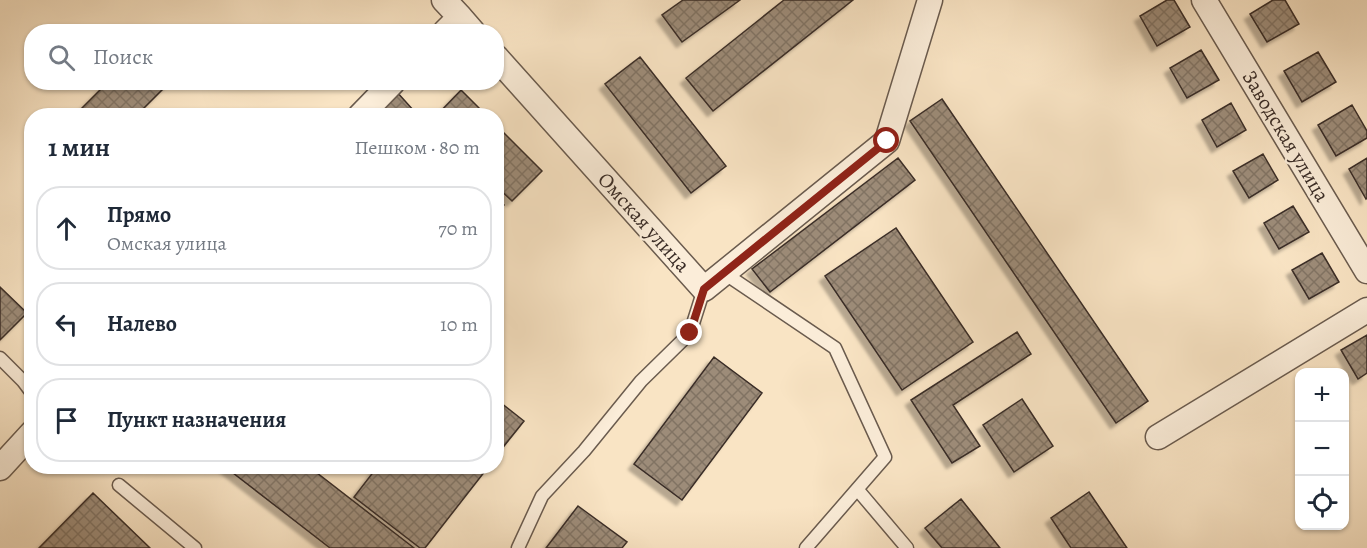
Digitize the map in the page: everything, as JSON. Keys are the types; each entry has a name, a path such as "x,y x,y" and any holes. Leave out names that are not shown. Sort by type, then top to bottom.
{"street":[{"name":"Омская улица","path":"504,66 704,289 887,141 930,0"},
{"name":"Заводская улица","path":"1204,0 1367,271"},
{"path":"368,108 385,90"},
{"path":"1158,436 1367,310"},
{"path":"0,468 24,442"}],"lane":[{"path":"724,273 835,348 885,456 806,548"},
{"path":"518,548 542,496 584,451 641,381 690,333 704,289"},
{"path":"0,358 24,381"},
{"path":"119,485 195,548"},
{"path":"857,489 907,548"}],"building":[{"path":"683,0 740,0 682,42 662,15"},
{"path":"784,0 853,0 713,111 686,78"},
{"path":"1167,0 1174,0 1190,27 1157,46 1140,16"},
{"path":"1273,0 1285,0 1299,24 1267,42 1250,14"},
{"path":"1201,50 1219,80 1187,98 1170,68"},
{"path":"1318,52 1336,82 1302,102 1284,71"},
{"path":"640,57 726,166 691,193 605,84"},
{"path":"100,90 162,90 144,108 82,108"},
{"path":"461,90 479,108 444,108"},
{"path":"396,91 411,108 377,108"},
{"path":"942,99 1148,401 1116,423 910,121"},
{"path":"1231,103 1246,130 1217,147 1202,120"},
{"path":"1352,105 1367,131 1367,138 1336,156 1318,125"},
{"path":"504,133 542,171 512,201 504,194"},
{"path":"1263,154 1278,180 1249,198 1233,171"},
{"path":"898,158 915,180 770,292 752,269"},
{"path":"1367,158 1367,198 1366,199 1349,169"},
{"path":"1293,206 1309,232 1279,249 1264,223"},
{"path":"896,228 973,342 902,390 825,276"},
{"path":"1322,253 1339,282 1309,299 1292,270"},
{"path":"0,287 24,310 24,316 0,340"},
{"path":"1017,332 1031,354 953,405 980,446 952,463 911,400"},
{"path":"1367,335 1367,373 1358,379 1341,350"},
{"path":"714,357 762,393 682,500 634,464"},
{"path":"1022,399 1053,446 1014,472 983,425"},
{"path":"504,405 524,421 504,446"},
{"path":"234,474 318,474 414,548 330,548"},
{"path":"372,474 483,474 425,548 420,548 354,497"},
{"path":"1089,492 1127,548 1071,548 1051,518"},
{"path":"93,493 150,548 39,548"},
{"path":"961,499 1000,548 942,548 925,528"},
{"path":"578,506 627,542 622,548 546,548"}],"route":[{"path":"690,333 704,289 887,141"}]}
